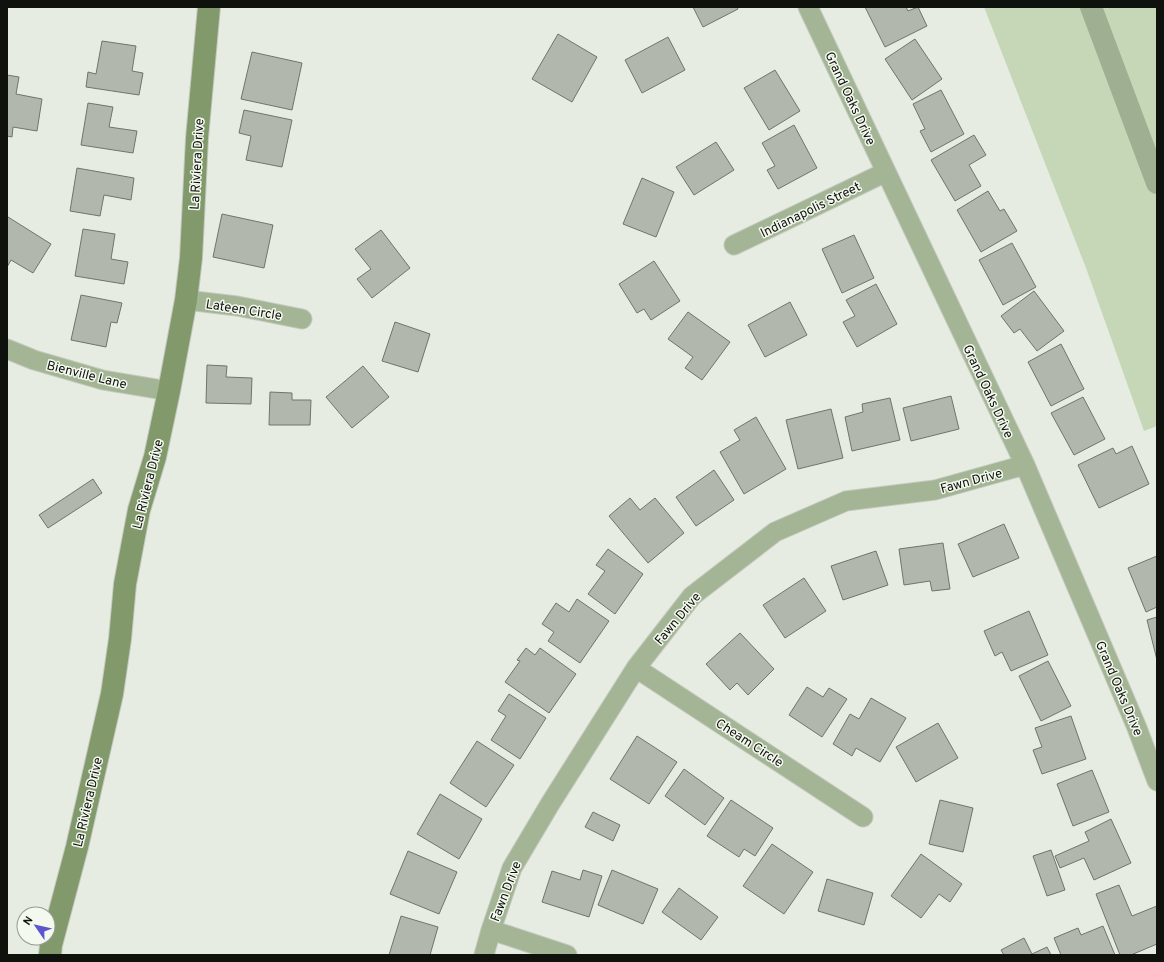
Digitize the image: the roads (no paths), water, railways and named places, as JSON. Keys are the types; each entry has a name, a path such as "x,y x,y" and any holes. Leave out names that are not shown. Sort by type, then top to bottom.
{"street":[{"name":"La Riviera Drive","path":"50,955 51,945 77,847 112,694 120,639 125,584 139,510 155,457 186,300 191,258 197,138 209,7"},
{"name":"Grand Oaks Drive","path":"808,7 1025,465 1131,714 1157,781"},
{"name":"Indianapolis Street","path":"734,245 886,172"},
{"name":"Lateen Circle","path":"186,300 237,306 302,319"},
{"name":"Bienville Lane","path":"7,349 34,360 103,380 169,391"},
{"name":"Fawn Drive","path":"484,955 512,868 550,804 636,668 692,596 776,532 846,501 935,490 1025,465"},
{"name":"Cheam Circle","path":"636,668 863,817"},
{"path":"491,930 566,955"}],"waterway":[{"path":"1091,7 1157,183"}]}
